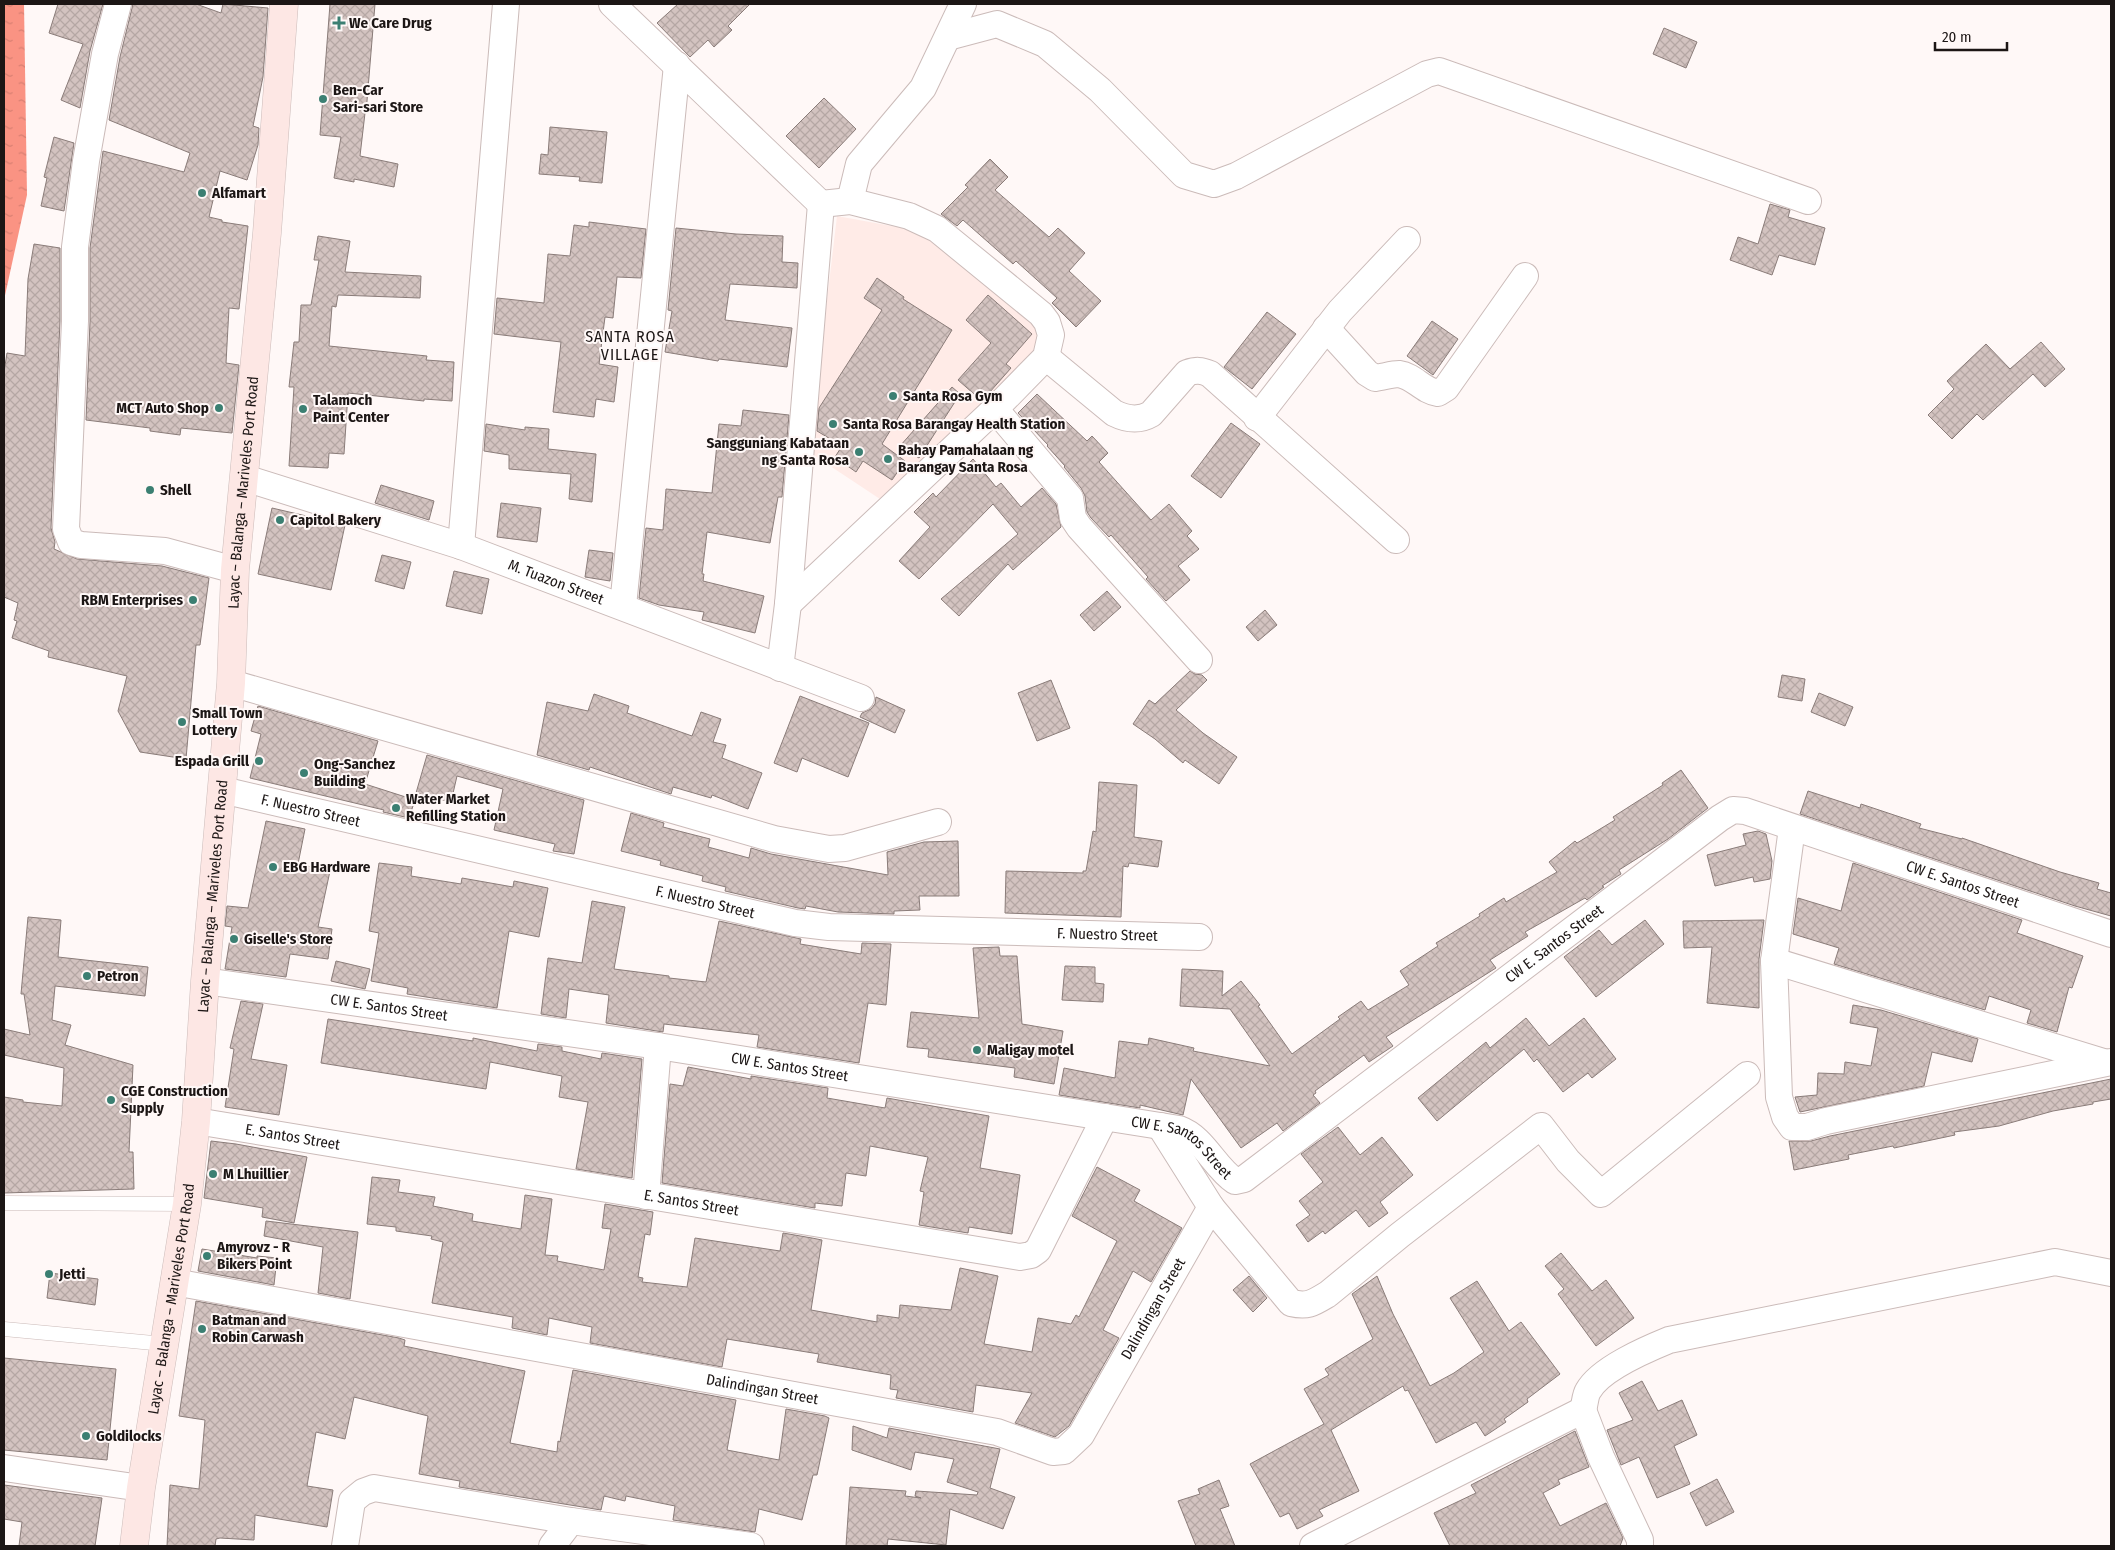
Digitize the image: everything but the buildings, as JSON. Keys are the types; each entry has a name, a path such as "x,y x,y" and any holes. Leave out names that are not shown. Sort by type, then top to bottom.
{"main road":[{"name":"Layac – Balanga – Mariveles Port Road","path":"134,1546 141,1488 186,1204 196,1121 205,982 231,683 235,570 267,234 284,4"}],"street":[{"path":"118,4 105,54 86,162 75,247 66,529 71,542 81,545 165,551 235,570"},
{"path":"461,546 506,4"},
{"path":"612,4 821,204 850,201 909,216 937,229 1041,314 1051,335 1046,358 995,409 788,604"},
{"path":"850,201 859,164 922,88 963,4"},
{"path":"948,37 997,24 1045,44 1100,90 1184,174 1214,184 1236,176 1427,74 1439,71 1808,200"},
{"path":"622,606 677,65"},
{"path":"780,668 788,604 821,204"},
{"path":"1257,418 1340,311 1408,240"},
{"path":"1326,328 1367,373 1375,378 1398,374 1407,377 1430,392 1438,393 1446,388 1525,276"},
{"path":"1046,358 1098,400 1123,417 1135,419 1145,418 1151,414 1187,373 1194,370 1210,374 1257,418 1396,540"},
{"path":"995,409 1070,498 1074,518 1079,527 1198,660"},
{"name":"M. Tuazon Street","path":"245,478 461,546 861,698"},
{"path":"231,683 774,839 829,849 845,848 938,822"},
{"name":"F. Nuestro Street","path":"222,790 795,923 838,927 1199,937"},
{"name":"CW E. Santos Street","path":"205,982 658,1046 1160,1126 1190,1133 1227,1176 1235,1181 1244,1179 1732,810 1745,811 2111,934"},
{"path":"1792,828 1774,961 1779,1097 1785,1117 1792,1127 1807,1127 1836,1119 2108,1062"},
{"path":"1774,961 2108,1062"},
{"path":"646,1196 658,1046"},
{"path":"1160,1126 1211,1207 1291,1302 1304,1306 1328,1294 1406,1230 1541,1126 1568,1161 1601,1194 1747,1075"},
{"name":"E. Santos Street","path":"196,1121 1020,1257 1031,1255 1038,1250 1105,1117"},
{"name":"Dalindingan Street","path":"174,1282 997,1432 1053,1452 1064,1451 1081,1435 1211,1207"},
{"path":"1640,1546 1640,1540 1601,1457 1583,1410 1588,1390 1606,1372 1630,1357 1669,1340 2055,1262 2111,1273"},
{"path":"1313,1546 1583,1410"},
{"path":"4,1468 141,1488"},
{"path":"345,1546 352,1501 363,1492 374,1488 571,1521 751,1546"},
{"path":"552,1546 571,1521"}],"lane":[{"path":"4,1203 186,1204"},
{"path":"4,1329 164,1344"}],"shaded area":[{"path":"837,216 930,233 1036,327 1038,346 981,408 883,501 809,452"}],"water":[{"path":"4,4 24,4 27,195 4,300"}],"place":[{"name":"We Care Drug","path":"339,23"},
{"name":"Ben-Car Sari-sari Store","path":"323,99"},
{"name":"Alfamart","path":"202,193"},
{"name":"Santa Rosa Gym","path":"893,396"},
{"name":"MCT Auto Shop","path":"219,408"},
{"name":"Talamoch Paint Center","path":"303,409"},
{"name":"Santa Rosa Barangay Health Station","path":"833,424"},
{"name":"Sangguniang Kabataan ng Santa Rosa","path":"859,452"},
{"name":"Bahay Pamahalaan ng Barangay Santa Rosa","path":"888,459"},
{"name":"Shell","path":"150,490"},
{"name":"Capitol Bakery","path":"280,520"},
{"name":"RBM Enterprises","path":"193,600"},
{"name":"Small Town Lottery","path":"182,722"},
{"name":"Espada Grill","path":"259,761"},
{"name":"Ong-Sanchez Building","path":"304,773"},
{"name":"Water Market Refilling Station","path":"396,808"},
{"name":"EBG Hardware","path":"273,867"},
{"name":"Giselle's Store","path":"234,939"},
{"name":"Petron","path":"87,976"},
{"name":"Maligay motel","path":"977,1050"},
{"name":"CGE Construction Supply","path":"111,1100"},
{"name":"M Lhuillier","path":"213,1174"},
{"name":"Amyrovz - R Bikers Point","path":"207,1256"},
{"name":"Jetti","path":"49,1274"},
{"name":"Batman and Robin Carwash","path":"202,1329"},
{"name":"Goldilocks","path":"86,1436"}],"district":[{"name":"SANTA ROSA VILLAGE","path":"630,345"}]}
